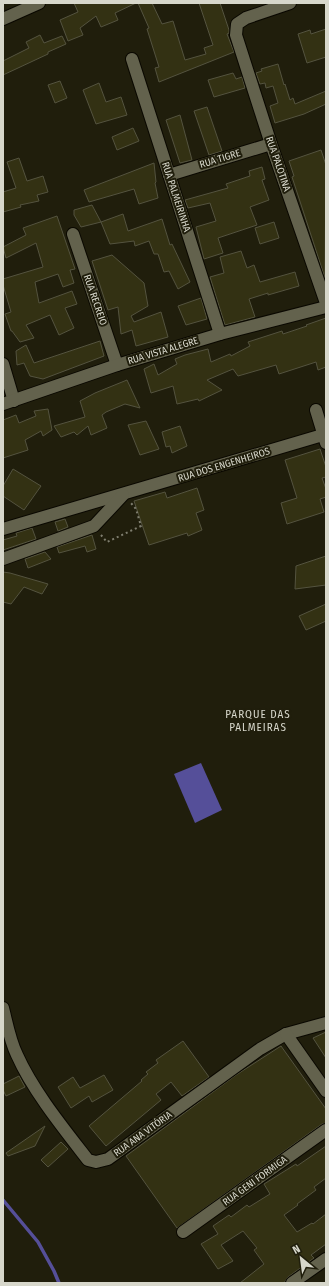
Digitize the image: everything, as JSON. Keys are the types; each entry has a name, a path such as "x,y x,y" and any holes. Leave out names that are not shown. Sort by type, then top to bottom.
{"street":[{"path":"3,19 39,3"},
{"name":"RUA PALOTINA","path":"290,3 246,18 237,24 236,35 271,144 326,303"},
{"name":"RUA PALMEIRINHA","path":"132,60 220,334"},
{"name":"RUA TIGRE","path":"169,175 271,144"},
{"name":"RUA RECREIO","path":"73,234 117,365"},
{"name":"RUA VISTA ALEGRE","path":"9,402 117,365 220,334 326,307"},
{"path":"3,364 9,402"},
{"name":"RUA DOS ENGENHEIROS","path":"3,529 325,437 316,410"},
{"path":"3,559 94,526 124,494"},
{"name":"RUA ANA VITÓRIA","path":"3,1008 6,1024 17,1055 34,1086 88,1160 96,1162 108,1159 260,1049 286,1034 326,1023"},
{"path":"286,1034 326,1091"},
{"name":"RUA GENI FORMIGA","path":"183,1232 326,1130"},
{"path":"292,1283 326,1259"}],"path":[{"path":"94,526 107,542 141,526 136,509 124,494"}],"shaded area":[{"path":"201,763 222,810 195,823 174,774"}],"building":[{"path":"74,3 136,3 115,13 118,20 101,27 96,16 80,28 83,35 68,41 60,20 78,12"},
{"path":"138,3 152,3 162,24 173,21 185,60 206,54 204,48 213,45 199,3 220,3 229,30 229,33 227,34 234,52 159,82 155,68 159,67 147,29 149,28"},
{"path":"326,29 326,57 307,63 298,34 310,30 311,34"},
{"path":"40,35 44,43 62,36 66,44 3,75 3,61 29,48 26,42"},
{"path":"278,64 290,100 293,98 295,104 326,91 326,104 304,114 275,123 270,106 278,103 273,86 266,88 265,83 260,84 256,73 262,71 261,69"},
{"path":"233,73 236,79 242,77 245,88 214,97 208,80"},
{"path":"60,81 67,98 55,103 48,85"},
{"path":"99,83 106,102 121,97 127,115 96,124 83,90"},
{"path":"207,107 222,151 209,155 194,111"},
{"path":"180,115 192,160 180,163 166,120"},
{"path":"133,128 139,141 117,150 112,137"},
{"path":"321,150 326,165 325,278 292,177 294,176 289,161"},
{"path":"19,158 27,181 43,176 48,192 37,195 39,201 20,205 21,207 3,212 3,192 16,188 7,162"},
{"path":"154,163 155,183 158,198 139,204 134,189 89,202 84,190"},
{"path":"262,167 265,179 262,180 269,200 250,207 257,225 218,238 223,253 204,259 196,227 216,221 210,203 188,208 185,200 228,188 226,184 250,176 249,171"},
{"path":"92,205 101,222 81,227 74,215 74,210"},
{"path":"123,214 128,231 162,219 170,245 172,244 190,282 178,289 169,271 164,272 158,254 154,254 149,241 135,246 134,241 110,244 101,222"},
{"path":"57,216 75,269 70,270 74,283 63,287 58,274 35,282 39,303 72,291 77,304 65,308 74,328 59,335 50,315 26,325 34,338 20,342 11,331 5,314 11,312 3,285 3,279 43,267 36,243 6,258 3,247 26,235 23,228"},
{"path":"274,222 279,238 260,244 255,228"},
{"path":"241,251 247,268 254,265 260,282 295,272 299,286 249,299 255,317 225,325 210,277 224,273 220,257"},
{"path":"112,255 144,283 148,306 131,316 134,322 161,312 168,337 136,346 132,330 121,334 118,307 108,310 92,261"},
{"path":"201,298 207,319 186,325 178,306"},
{"path":"326,318 326,367 318,370 316,362 279,374 276,365 238,376 233,369 207,380 222,390 199,401 198,399 177,404 173,386 151,393 144,369 154,364 158,375 177,364 175,359 208,349 211,362 230,354 231,356 250,346 248,342 282,331 283,334"},
{"path":"100,341 104,356 43,379 30,376 24,363 17,365 16,351 26,345 34,363"},
{"path":"127,380 140,408 125,404 102,415 107,428 91,435 88,426 77,435 74,432 61,437 54,426 85,417 80,401"},
{"path":"48,409 52,430 43,436 41,431 25,440 28,450 3,458 3,420 16,415 19,423 36,416 34,411"},
{"path":"146,421 159,449 140,455 128,425"},
{"path":"180,426 187,446 172,453 170,446 166,447 162,432"},
{"path":"320,449 326,467 326,477 322,478 326,489 326,497 320,499 324,512 287,524 281,503 297,498 285,460"},
{"path":"13,469 41,486 24,510 3,496 3,486"},
{"path":"197,488 204,510 196,513 202,530 188,536 187,533 149,545 134,501 165,492 167,498"},
{"path":"65,519 68,527 58,531 55,522"},
{"path":"32,528 36,539 3,550 3,540 17,536 16,533"},
{"path":"92,535 96,549 87,552 85,546 59,553 57,547"},
{"path":"45,552 51,559 28,568 25,559"},
{"path":"326,556 326,585 295,589 296,566"},
{"path":"3,572 48,584 42,594 24,587 11,604 3,602"},
{"path":"326,604 326,621 306,630 299,616"},
{"path":"326,1032 326,1058 313,1038"},
{"path":"183,1041 209,1077 182,1096 171,1082 156,1094 161,1100 106,1146 89,1126 142,1081 141,1080 148,1074 146,1072 158,1063 156,1060"},
{"path":"281,1046 326,1109 326,1123 322,1124 177,1228 126,1156 236,1075"},
{"path":"104,1075 113,1090 92,1102 89,1096 71,1108 58,1087 73,1077 80,1088"},
{"path":"19,1076 25,1087 6,1096 3,1090 3,1084"},
{"path":"45,1126 35,1146 8,1156 6,1153"},
{"path":"61,1142 68,1149 48,1167 41,1160"},
{"path":"326,1146 326,1178 314,1187 316,1190 284,1215 297,1232 312,1223 313,1224 326,1214 326,1244 311,1255 314,1258 288,1277 284,1283 240,1283 264,1264 254,1250 257,1248 243,1231 221,1245 233,1261 218,1269 201,1244 218,1234 213,1226 229,1215 231,1217 247,1205 249,1207 270,1194 264,1184 296,1164 297,1166"}],"waterway":[{"path":"3,1200 38,1242 59,1283"}],"district":[{"name":"PARQUE DAS PALMEIRAS","path":"258,720"}]}
